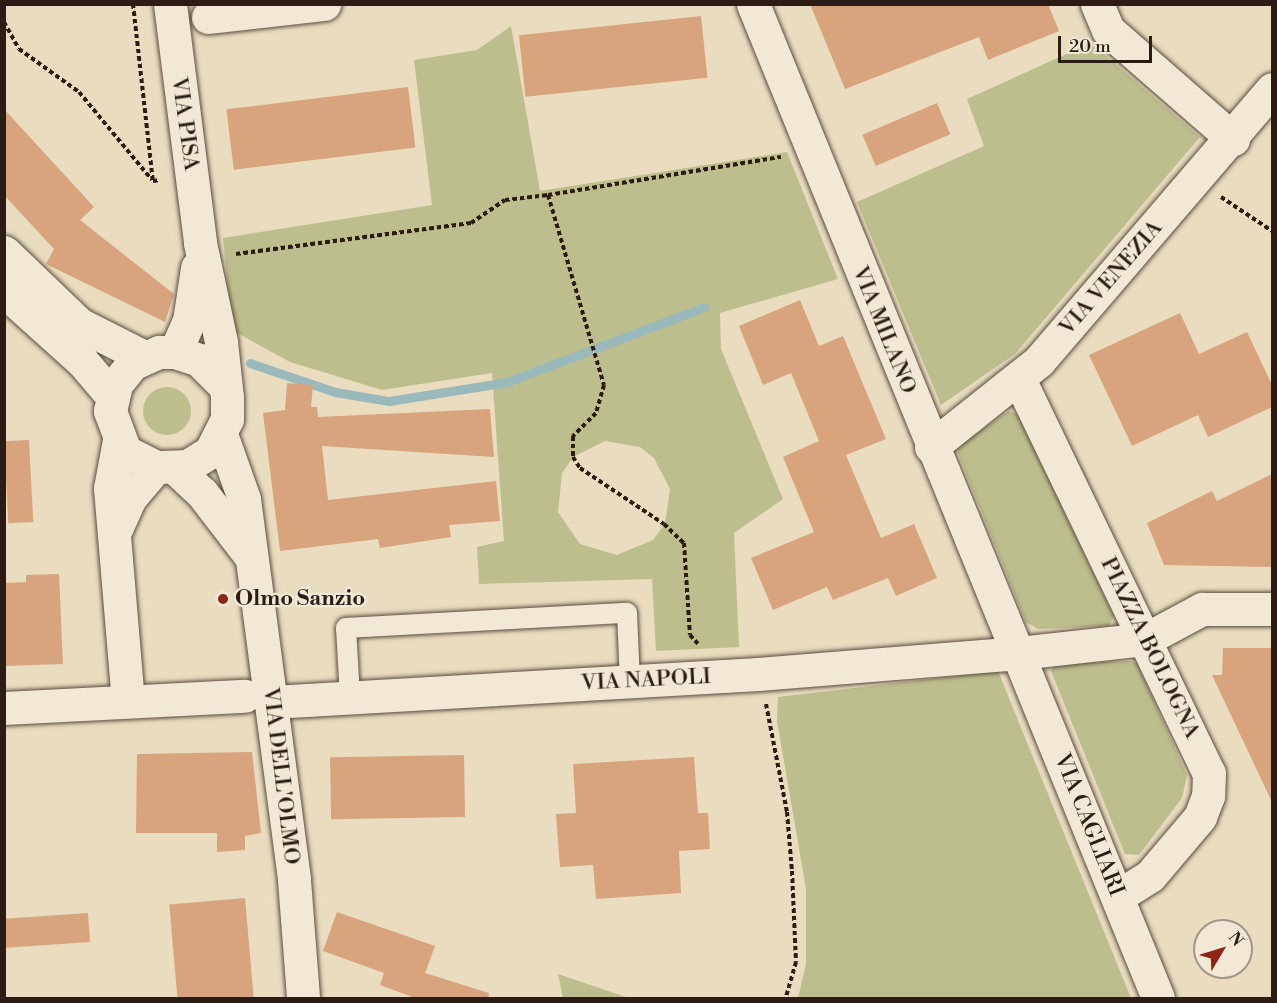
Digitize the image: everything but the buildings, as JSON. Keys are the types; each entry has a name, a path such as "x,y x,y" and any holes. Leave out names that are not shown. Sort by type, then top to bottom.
{"street":[{"name":"VIA PISA","path":"170,4 200,243 221,342 224,385"},
{"path":"208,17 324,4"},
{"name":"VIA MILANO","path":"753,4 931,447 1019,653"},
{"path":"1097,4 1108,30 1233,140"},
{"name":"VIA VENEZIA","path":"931,447 1019,379 1233,140 1272,89"},
{"name":"VIA PISA","path":"160,354 193,305 200,243"},
{"path":"4,252 79,324 160,354 199,360 224,385"},
{"path":"4,291 82,361 112,396"},
{"path":"119,440 110,411 112,396 124,373 160,354"},
{"name":"PIAZZA BOLOGNA","path":"1019,379 1209,773 1210,786 1200,818 1150,876 1118,896"},
{"name":"VIA DELL'OLMO","path":"116,529 130,498 166,468 201,460 221,434 227,419 224,385"},
{"name":"VIA DELL'OLMO","path":"221,434 244,499 259,699 303,999"},
{"name":"VIA DELL'OLMO","path":"119,440 125,451 166,468 202,494 249,554"},
{"name":"VIA DELL'OLMO","path":"119,440 110,477 116,529 128,701"},
{"path":"1146,639 1202,609 1272,609"},
{"name":"VIA NAPOLI","path":"4,708 128,701 350,697 630,681 705,664 761,688 1019,653 1146,639"},
{"name":"VIA CAGLIARI","path":"1019,653 1158,999"}],"lane":[{"path":"350,697 346,628 627,613 630,681"}],"path":[{"path":"4,22 20,49 79,92 153,181"},
{"path":"235,244 236,256 471,223 505,200 813,152"},
{"path":"1197,181 1272,231"},
{"path":"548,195 604,395 596,413 576,430 573,457 580,468 664,524 684,543 690,635 705,664"},
{"path":"761,688 787,812 792,872 796,962 786,999"}],"green space":[{"path":"511,26 540,191 787,152 838,279 720,313 721,349 783,499 734,533 739,647 656,651 652,579 479,584 477,547 504,541 492,373 382,390 290,362 232,330 223,238 432,205 414,60 477,50","holes":["605,441 640,447 654,458 670,489 665,524 653,540 617,555 580,544 558,512 562,473 573,457"]},
{"path":"1091,43 1200,137 1015,354 941,405 857,202 984,146 967,99"},
{"path":"167,387 184,394 191,411 184,428 167,435 150,428 143,411 150,394"},
{"path":"1009,411 1018,415 1114,616 1109,626 1038,629 1026,622 958,453 959,445"},
{"path":"1129,661 1137,663 1187,775 1182,798 1139,855 1125,854 1051,671 1055,664"},
{"path":"998,671 1131,998 798,998 806,964 806,889 777,721 778,697"},
{"path":"558,974 629,998 563,998"}],"waterway":[{"path":"250,363 335,392 389,401 507,382 704,307"}],"place":[{"name":"Olmo Sanzio","path":"223,599"}]}
